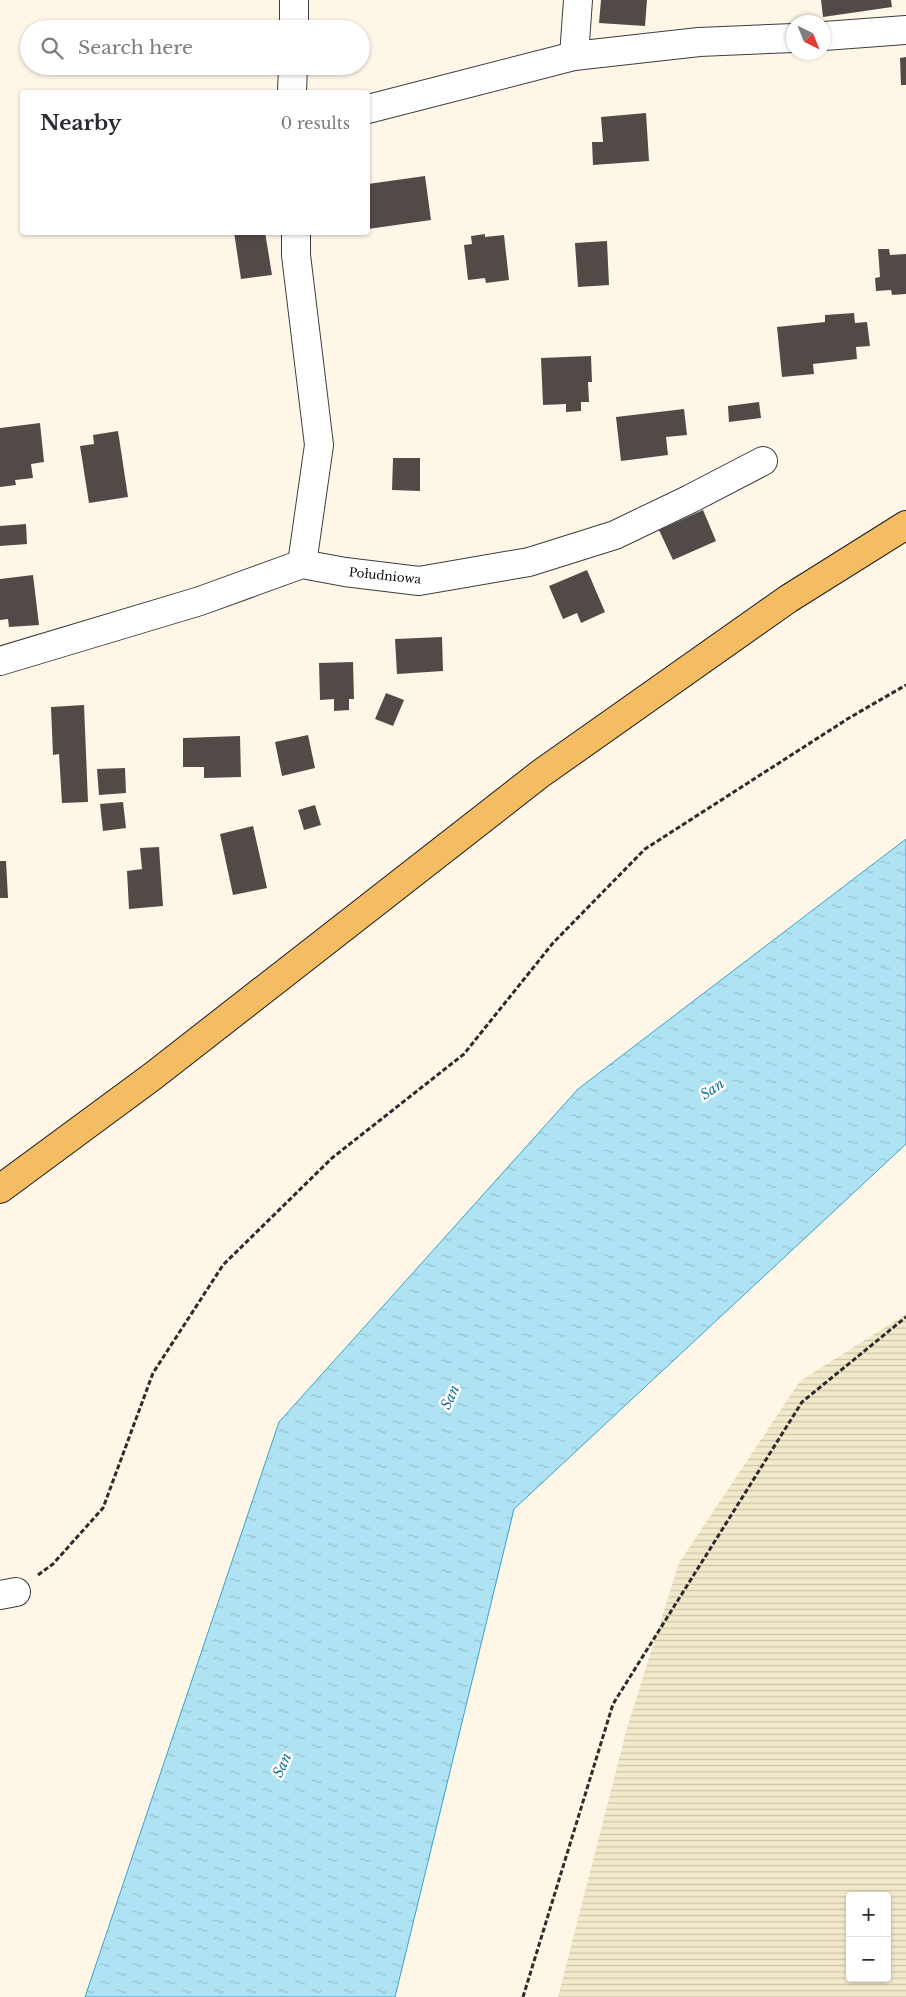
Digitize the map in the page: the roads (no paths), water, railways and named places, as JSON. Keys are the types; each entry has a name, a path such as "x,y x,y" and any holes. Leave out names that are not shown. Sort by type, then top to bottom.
{"main road":[{"path":"0,1189 153,1076 540,774 788,598 906,525"}],"street":[{"path":"294,0 294,20"},
{"path":"574,56 578,0"},
{"path":"831,35 906,30"},
{"path":"370,108 574,56 699,42 786,38"},
{"path":"292,90 293,75"},
{"path":"0,661 200,601 302,564 318,445 296,235"},
{"name":"Południowa","path":"302,564 345,572 419,581 530,562 615,536 763,461"}],"water":[{"name":"San","path":"906,839 906,1144 514,1509 395,1997 85,1997 279,1422 578,1089"}]}
